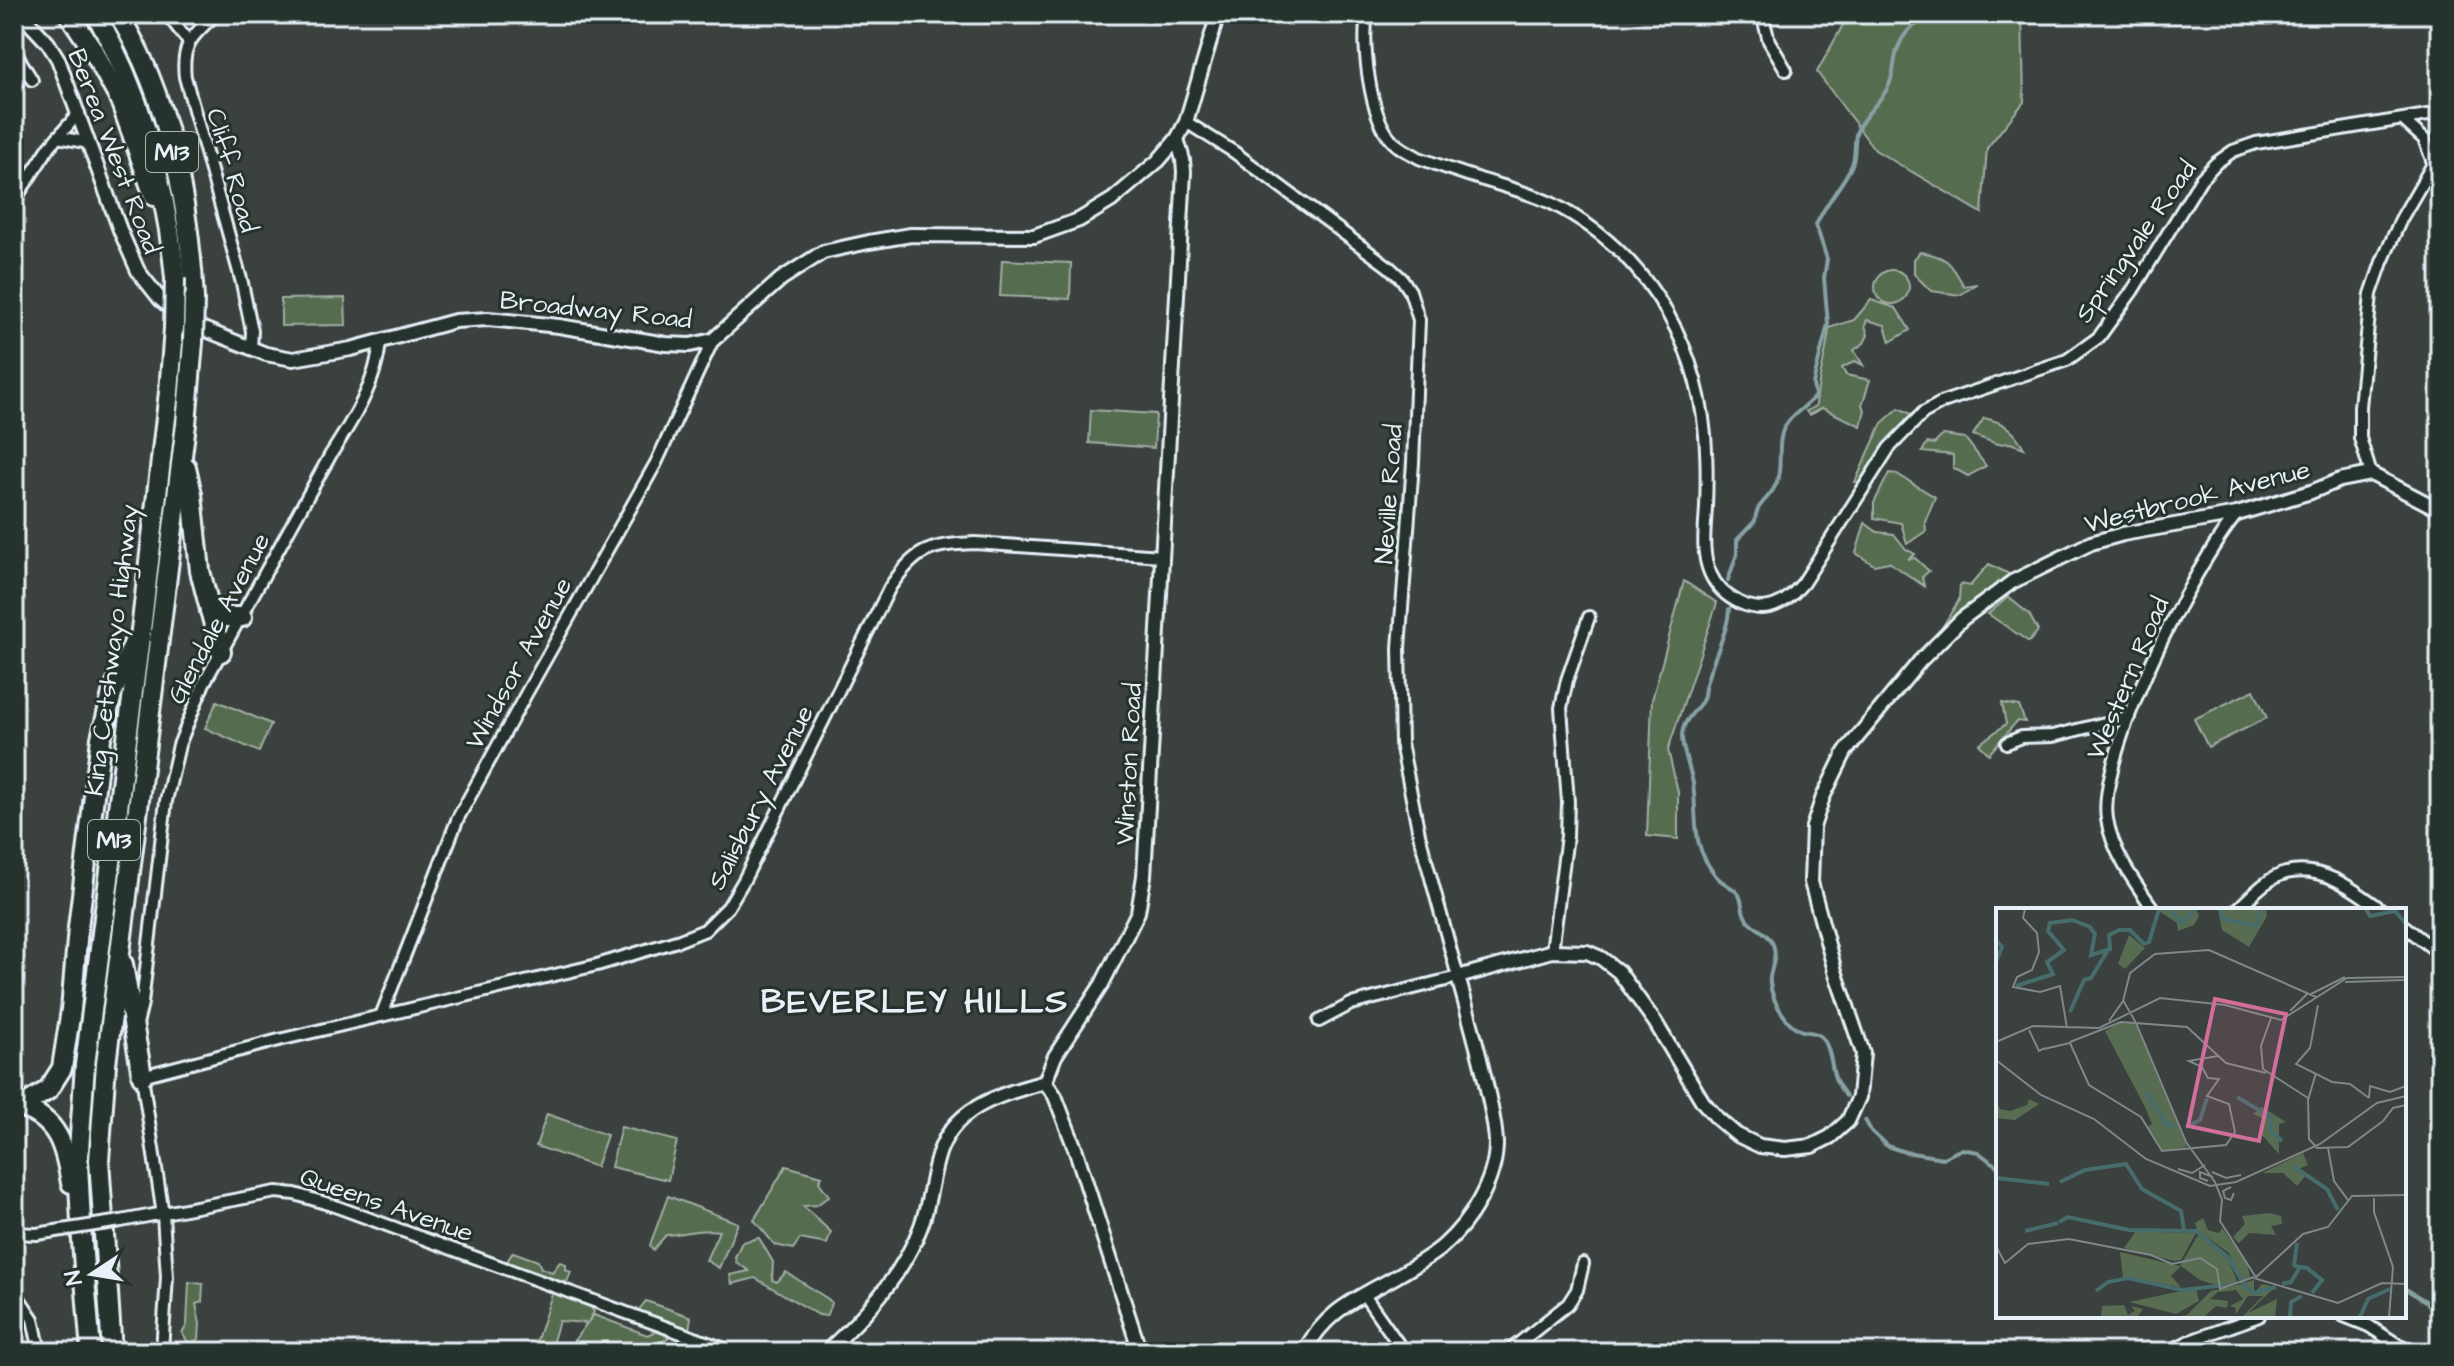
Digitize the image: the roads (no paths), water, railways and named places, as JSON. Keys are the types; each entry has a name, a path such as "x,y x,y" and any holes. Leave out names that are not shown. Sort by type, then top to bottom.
{"highway":[{"path":"69,14 120,100 172,248"},
{"name":"King Cetshwayo Highway","path":"91,1352 79,1200 80,1122 169,392 175,278 162,184 144,122 125,72 96,14"},
{"name":"King Cetshwayo Highway","path":"112,1352 99,1160 106,1064 183,453 194,299 187,220 164,121 146,72 118,14"},
{"path":"128,14 155,80 164,121"},
{"path":"183,453 192,494 200,571 221,652"},
{"path":"210,611 219,617 242,617"},
{"path":"17,1108 48,1090 62,1068 101,738 112,694 142,622"},
{"path":"120,948 142,1076"},
{"path":"17,1108 32,1111 46,1120 58,1136 66,1160 83,1352"}],"street":[{"name":"Berea West Road","path":"21,14 39,31 53,51 132,259 151,290 184,319 251,349"},
{"path":"167,14 188,41 216,14"},
{"name":"Broadway Road","path":"251,349 293,359 321,356 455,321 488,319 690,345 713,340 781,279 823,252 911,235 1034,236 1061,228 1112,200 1158,161 1177,139 1186,122 1218,14"},
{"name":"Springvale Road","path":"1367,14 1373,95 1389,138 1419,158 1550,203 1608,239 1634,264 1654,290 1680,335 1702,409 1707,470 1704,539 1707,565 1722,591 1757,608 1777,605 1803,583 1889,448 1923,413 1943,402 2067,360 2099,337 2126,301 2201,179 2216,163 2233,151 2256,143 2440,113"},
{"path":"1762,14 1769,41 1786,70"},
{"name":"Cliff Road","path":"188,41 183,60 185,77 245,294 252,331 251,349"},
{"path":"14,50 32,80"},
{"path":"14,201 58,137 79,113"},
{"path":"2403,120 2424,139 2433,162"},
{"name":"Neville Road","path":"1186,122 1234,152 1389,267 1402,279 1416,304 1419,320 1413,448 1399,648 1401,743 1419,834 1458,977"},
{"path":"58,137 89,143"},
{"name":"Winston Road","path":"1045,1082 1055,1056 1102,984 1138,912 1144,876 1184,172 1177,139"},
{"path":"2440,152 2401,219 2371,294 2360,407 2360,438 2371,474 2440,510"},
{"name":"Windsor Avenue","path":"381,1016 458,818 656,463 713,340"},
{"name":"Glendale Avenue","path":"135,1030 142,1003 158,859 172,773 187,724 204,683 353,419 376,367 380,341"},
{"name":"Westbrook Avenue","path":"1319,1021 1351,1004 1552,951 1587,952 1619,972 1655,1022 1703,1102 1737,1135 1760,1146 1785,1149 1812,1146 1830,1137 1848,1121 1859,1097 1863,1076 1863,1053 1835,971 1811,882 1813,827 1823,797 1845,752 1920,661 1962,619 2012,582 2091,543 2123,534 2237,514 2340,480 2371,474"},
{"name":"Western Road","path":"2153,908 2115,848 2107,817 2106,797 2110,776 2129,717 2173,617 2219,538 2237,514"},
{"name":"Salisbury Avenue","path":"142,1076 597,965 689,937 713,923 728,907 764,842 890,587 915,556 949,544 975,543 1162,556"},
{"path":"1552,951 1567,836 1568,802 1561,708 1567,680 1589,617"},
{"path":"2007,743 2021,737 2053,736 2129,717"},
{"path":"2239,908 2285,873 2306,872 2326,875 2379,908"},
{"path":"2406,928 2440,954"},
{"path":"1304,1352 1315,1331 1339,1308 1440,1248 1453,1237 1488,1183 1496,1144 1492,1113 1458,977"},
{"path":"142,1076 163,1215 167,1277 163,1351"},
{"path":"826,1352 851,1329 897,1273 922,1225 943,1140 955,1123 981,1105 1045,1082 1055,1096 1076,1151 1140,1352"},
{"name":"Queens Avenue","path":"14,1233 37,1234 163,1215 276,1192 295,1194 733,1352"},
{"path":"1508,1352 1568,1304 1577,1290 1583,1264"},
{"path":"14,1291 33,1319 40,1352"},
{"path":"1364,1295 1404,1352"},
{"path":"2168,1352 2253,1318"},
{"path":"2349,1318 2369,1326 2409,1352"}],"waterway":[{"path":"1728,580 1737,554 1737,540 1755,521 1758,509 1776,484 1784,427 1815,396 1813,384 1828,324 1824,278 1827,259 1816,225 1851,167 1860,125 1889,85 1902,39 1909,29 1931,14"},
{"path":"1729,609 1703,699 1686,722 1682,737 1693,784 1699,842 1716,876 1739,895 1746,918 1774,946 1770,983 1779,1009 1794,1026 1824,1040 1835,1078 1846,1096"},
{"path":"1865,1120 1871,1131 1887,1146 1943,1158 1962,1149 1978,1152 1996,1166"},
{"path":"2406,1289 2427,1302 2440,1320"}],"district":[{"name":"BEVERLEY HILLS","path":"915,1000"}]}
